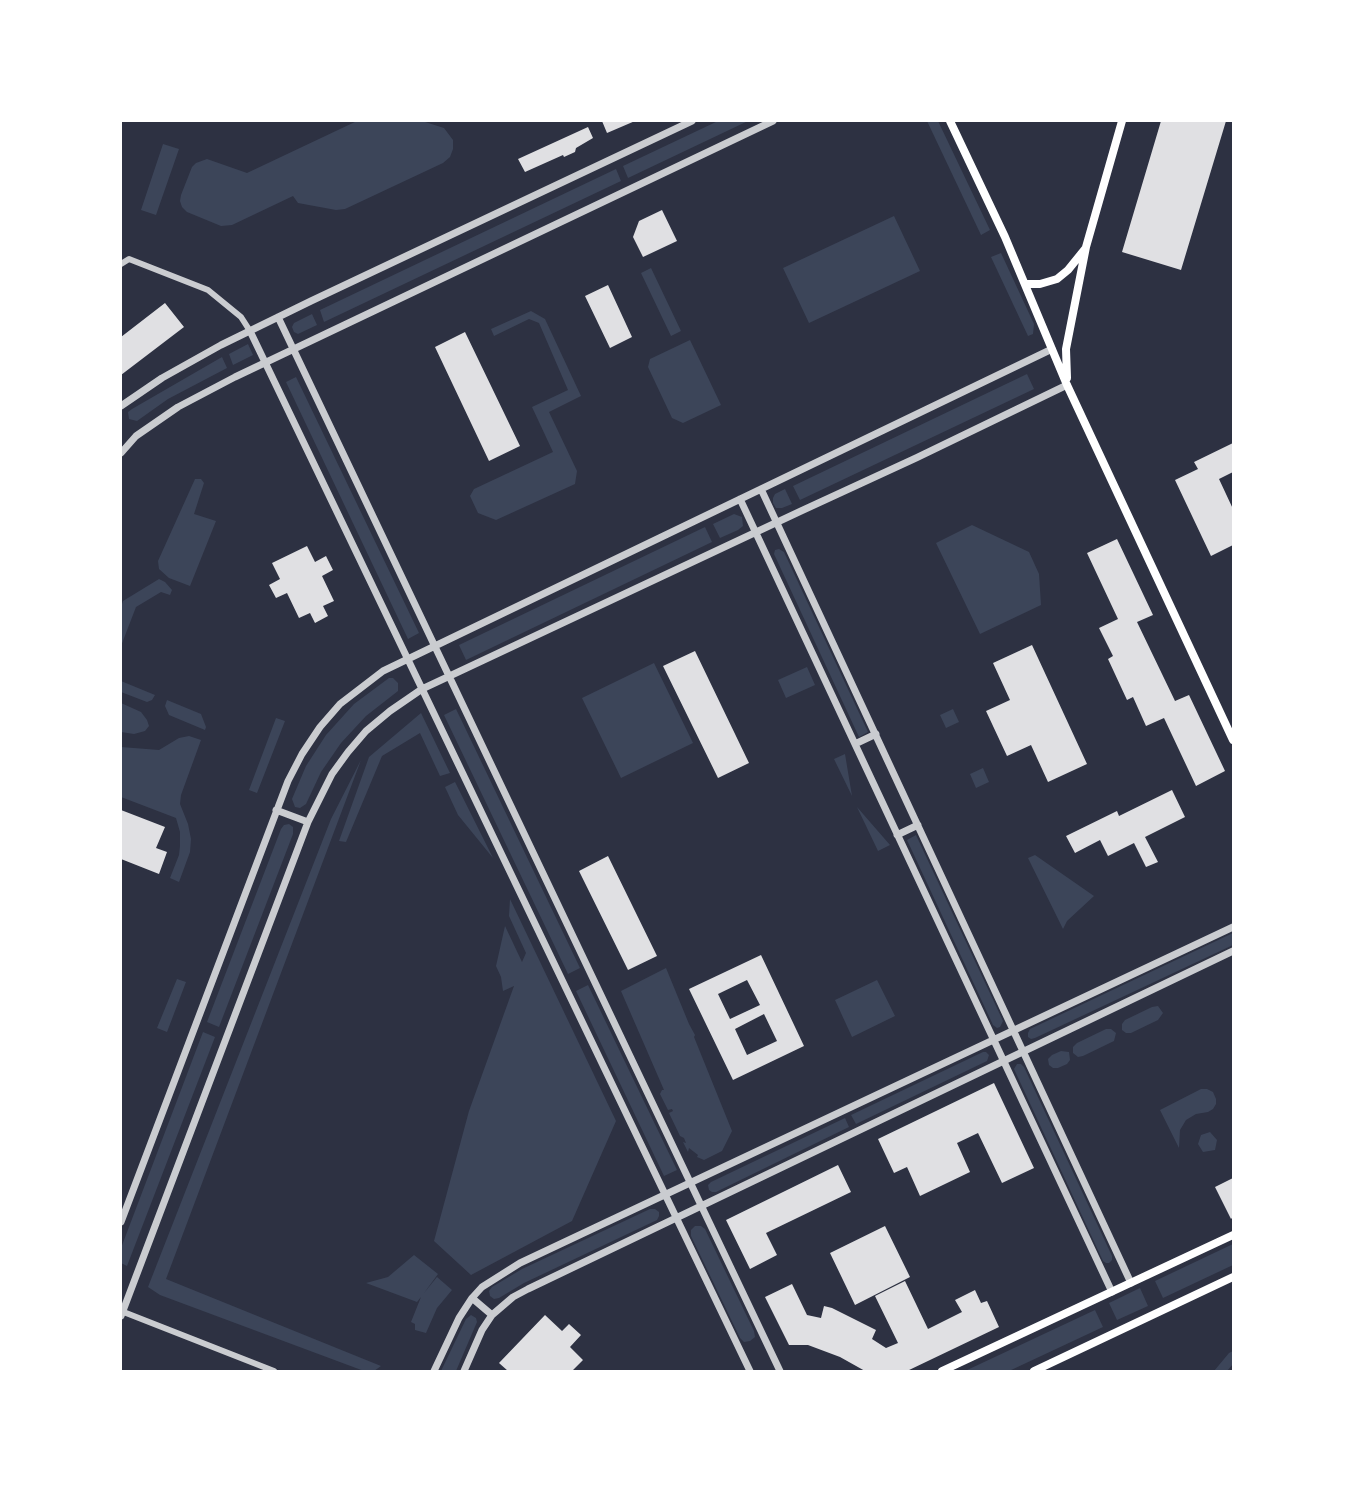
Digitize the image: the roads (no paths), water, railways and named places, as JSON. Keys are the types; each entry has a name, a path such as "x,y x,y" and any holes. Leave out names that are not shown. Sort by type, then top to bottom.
{"main road":[{"path":"950,121 1025,284 1067,385 1233,740"},
{"path":"1067,385 1066,349 1086,247 1122,121"},
{"path":"1025,284 1040,284 1057,279 1068,270 1086,247"},
{"path":"942,1371 1233,1235"},
{"path":"1034,1371 1233,1277"}],"street":[{"path":"121,407 162,378 250,331 692,121"},
{"path":"121,453 124,443 178,407 265,362 773,121"},
{"path":"121,264 129,259 208,290 241,317 250,331 750,1371"},
{"path":"278,317 780,1371"},
{"path":"121,1222 276,810 302,754 340,704 383,671 1052,349"},
{"path":"274,1371 121,1313 308,822 332,774 348,751 374,724 422,689 1067,385"},
{"path":"761,489 1132,1283"},
{"path":"740,499 1112,1292"},
{"path":"855,744 876,734"},
{"path":"276,810 308,822"},
{"path":"897,835 918,825"},
{"path":"434,1371 459,1318 472,1298 482,1287 520,1263 1233,927"},
{"path":"464,1371 482,1330 492,1315 513,1297 1233,951"},
{"path":"472,1298 492,1315"}]}
